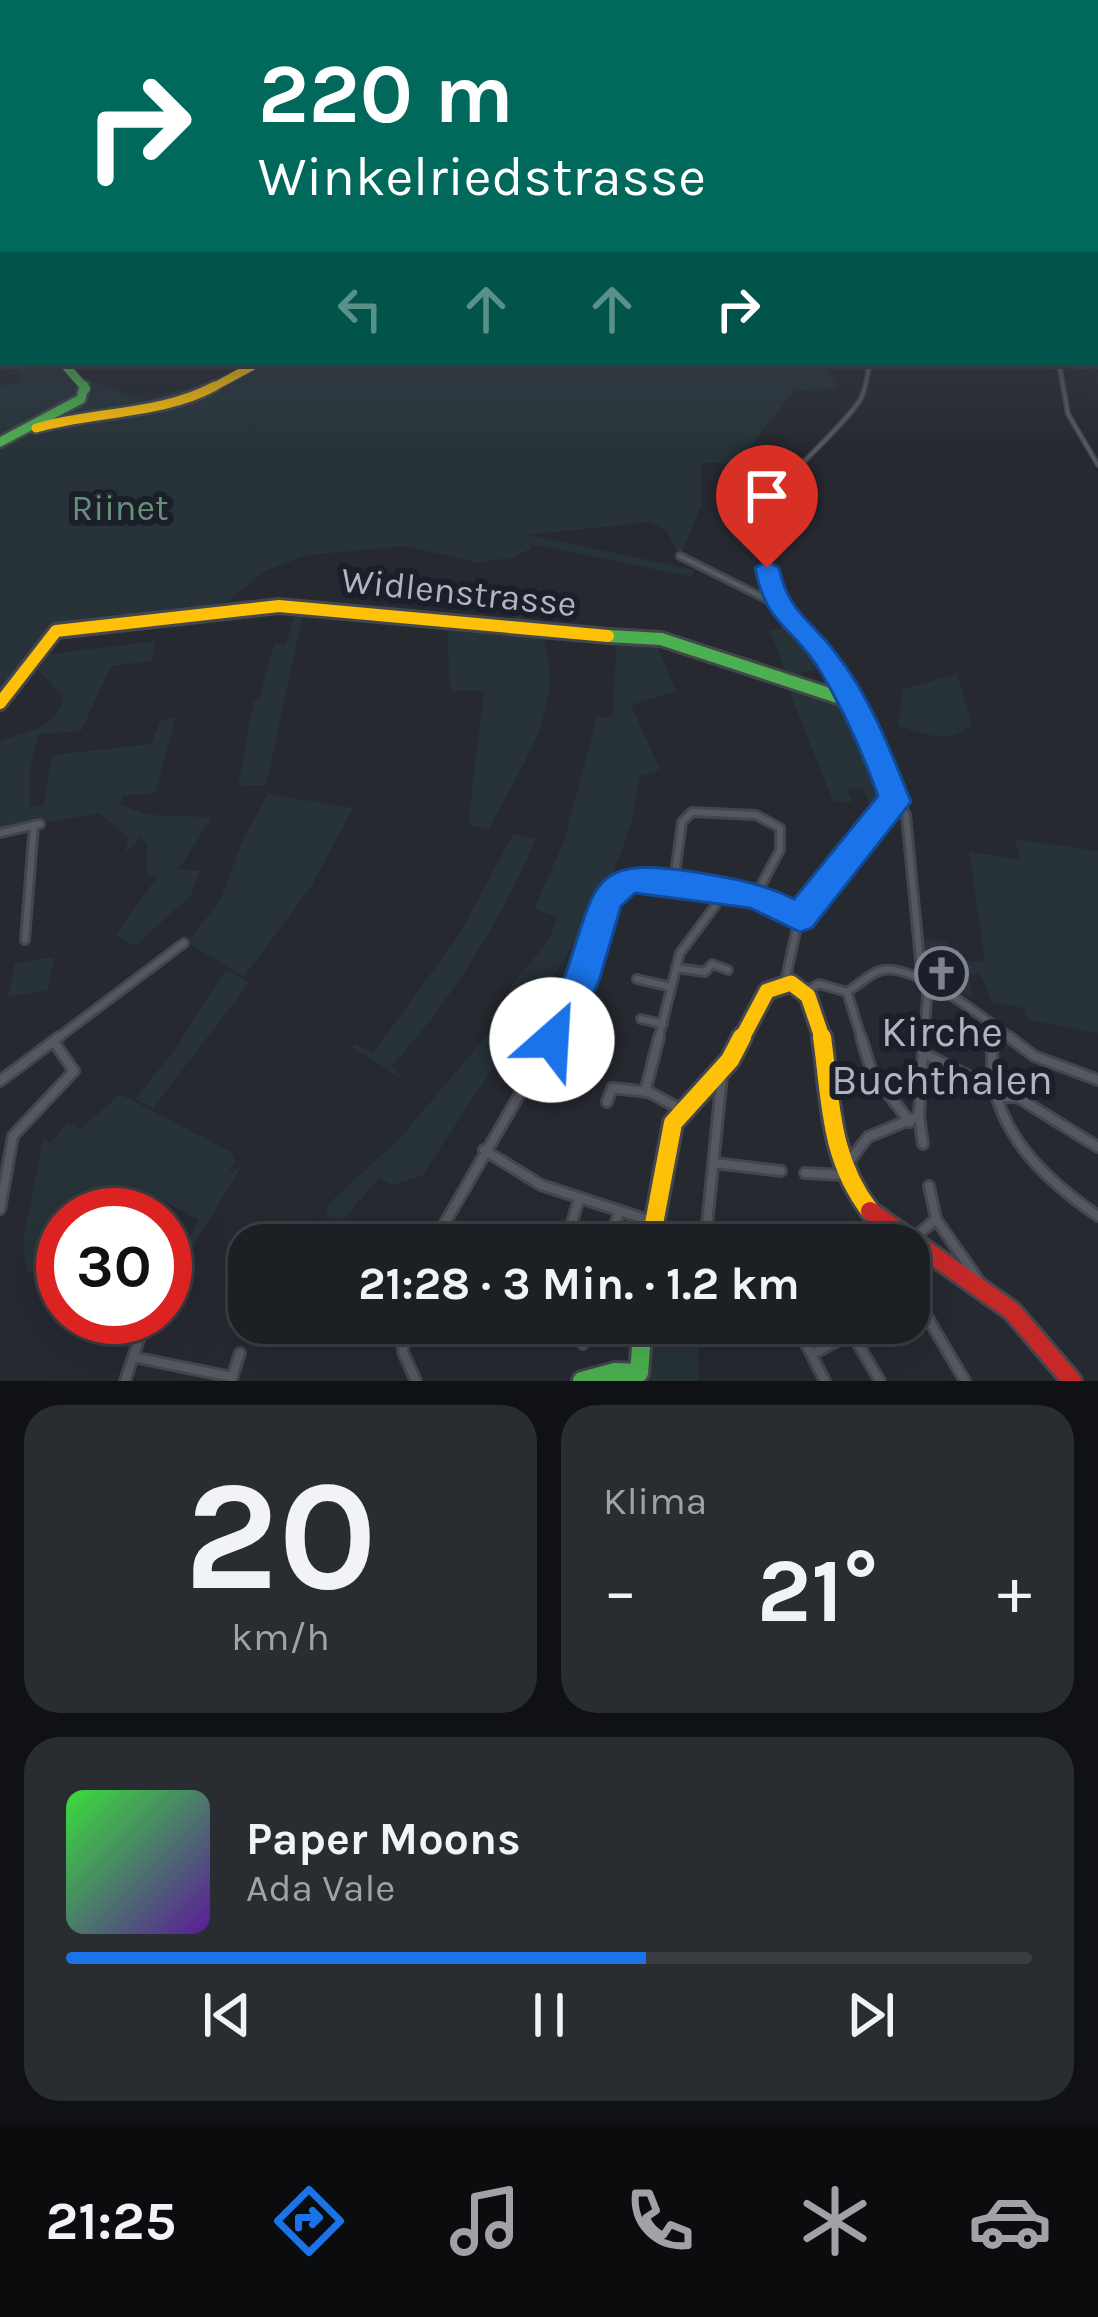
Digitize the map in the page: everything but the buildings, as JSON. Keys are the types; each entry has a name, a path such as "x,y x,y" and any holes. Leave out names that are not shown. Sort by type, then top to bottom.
{"street":[{"path":"39,428 84,396 84,386 66,366"},
{"path":"0,442 89,413 184,403 252,366"},
{"path":"774,603 760,534 762,523 807,455 838,428 867,390 870,366"},
{"path":"1060,366 1068,414 1098,465"},
{"path":"680,556 774,603 826,658 906,815 925,982 923,1144"},
{"name":"Widlenstrasse","path":"0,703 54,632 279,606 353,610 521,632 661,639 850,701"},
{"path":"484,1150 542,1186 654,1222 667,1139 682,1110 722,1071 767,992 785,982 800,918 886,806 896,802"},
{"path":"674,881 682,822 692,812 756,814 780,828 781,844 756,896"},
{"path":"0,833 37,824 25,940"},
{"path":"443,1224 564,1017 610,892 644,877 674,881 756,896 800,918"},
{"path":"645,1092 684,944 715,906 718,889"},
{"path":"0,1081 184,943"},
{"path":"676,968 705,972 712,964 728,970"},
{"path":"806,991 819,984 848,992 885,969 964,1002 1034,1056 1098,1079"},
{"path":"637,979 671,987"},
{"path":"785,982 806,991 824,1035 825,1127 840,1173 859,1200 887,1224"},
{"path":"848,992 872,1073 910,1122"},
{"path":"640,1018 663,1024"},
{"path":"992,1088 989,1061 996,1031"},
{"path":"0,1209 13,1136 74,1071 54,1042"},
{"path":"923,1054 992,1088 999,1096 1015,1148 1037,1174 1098,1216"},
{"path":"708,1224 722,1071"},
{"path":"607,1102 612,1088 645,1092 682,1110"},
{"path":"999,1096 1017,1097 1098,1147"},
{"path":"840,1173 868,1137 920,1116"},
{"path":"715,1163 781,1171"},
{"path":"805,1173 840,1173"},
{"path":"929,1186 936,1219 987,1293"},
{"path":"571,1224 579,1199"},
{"path":"616,1224 619,1211"},
{"path":"930,1224 936,1219"},
{"path":"930,1254 1016,1313 1072,1381"},
{"path":"930,1322 965,1381"},
{"path":"813,1354 846,1336 855,1340 880,1381"},
{"path":"125,1381 138,1344"},
{"path":"403,1344 416,1381"},
{"path":"582,1381 615,1372 639,1377 641,1344"},
{"path":"807,1344 825,1381"},
{"path":"134,1358 232,1379 240,1353"}],"green space":[{"name":"Riinet","path":"15,366 65,366 83,388 79,400 27,433 81,401 87,391 84,379 144,400 232,376 250,366 822,366 839,387 794,391 737,463 701,463 702,504 680,556 666,530 650,522 529,535 695,570 692,577 527,543 533,547 515,557 478,563 406,546 308,555 264,571 214,613 54,632 0,703 0,443 24,434 0,441 0,387 20,381"},
{"path":"517,605 536,606 529,633 541,633 549,685 538,734 489,829 468,825 484,691 450,691 447,624 509,631"},
{"path":"297,607 304,610 266,785 238,786 254,701 259,700 274,644 286,644"},
{"path":"792,626 830,665 799,674 800,679 787,675 770,631"},
{"path":"617,639 655,640 676,691 631,705 660,769 639,776 632,822 592,930 585,927 422,1176 393,1185 379,1178 344,1219 326,1218 327,1205 401,1137 487,1035 513,983 547,943 558,917 534,909 564,841 597,717 612,717"},
{"path":"156,641 151,661 111,666 81,731 39,734 30,768 30,808 44,805 52,755 151,744 161,720 176,717 155,793 123,796 120,805 149,815 212,817 179,869 200,871 191,895 135,946 116,935 157,877 146,874 147,844 141,837 125,854 128,838 100,813 0,830 0,741 39,728 55,716 63,696 38,670 50,654"},
{"path":"957,674 972,725 945,736 898,726 903,689"},
{"path":"783,676 836,697 856,740 869,736 893,799 869,803 862,787 847,789 852,802 833,801"},
{"path":"268,794 353,808 312,885 244,977 187,942 220,901 243,839"},
{"path":"513,834 536,839 473,959 391,1067 408,1082 352,1047 356,1044 373,1053 459,935"},
{"path":"1015,839 1098,851 1098,1033 1027,1020 1025,1008 992,1003 980,973 969,975 973,998 927,976 924,938 948,942 949,960 985,962 969,852 1020,859"},
{"path":"54,957 48,990 8,997 15,963"},
{"path":"226,969 249,983 153,1108 135,1099 174,1051"},
{"path":"120,1094 231,1152 235,1161 227,1175 241,1167 192,1248 192,1233 199,1220 192,1216 192,1188 36,1188 36,1270 27,1274 23,1240 43,1139 50,1143 68,1123 81,1129"},
{"path":"651,1344 699,1344 698,1381 649,1381"}],"traffic: fast":[{"path":"0,442 81,399 86,389 66,366"},
{"path":"608,636 661,639 850,701"},
{"path":"582,1381 615,1372 639,1373 641,1344"}],"traffic: slow":[{"path":"36,428 89,413 184,403 252,366"},
{"path":"0,703 56,631 279,606 608,636"},
{"path":"654,1224 673,1123 730,1060 767,991 791,983 808,996 819,1016 835,1143 853,1189 870,1211"}],"traffic: jam":[{"path":"870,1211 1012,1311 1072,1381"}],"place":[{"name":"Kirche Buchthalen","path":"942,973"}],"route":[{"path":"552,1040 581,981 607,898 625,881 644,877 756,896 800,918 886,806 896,802 872,736 826,658 774,603 767,568"}]}
